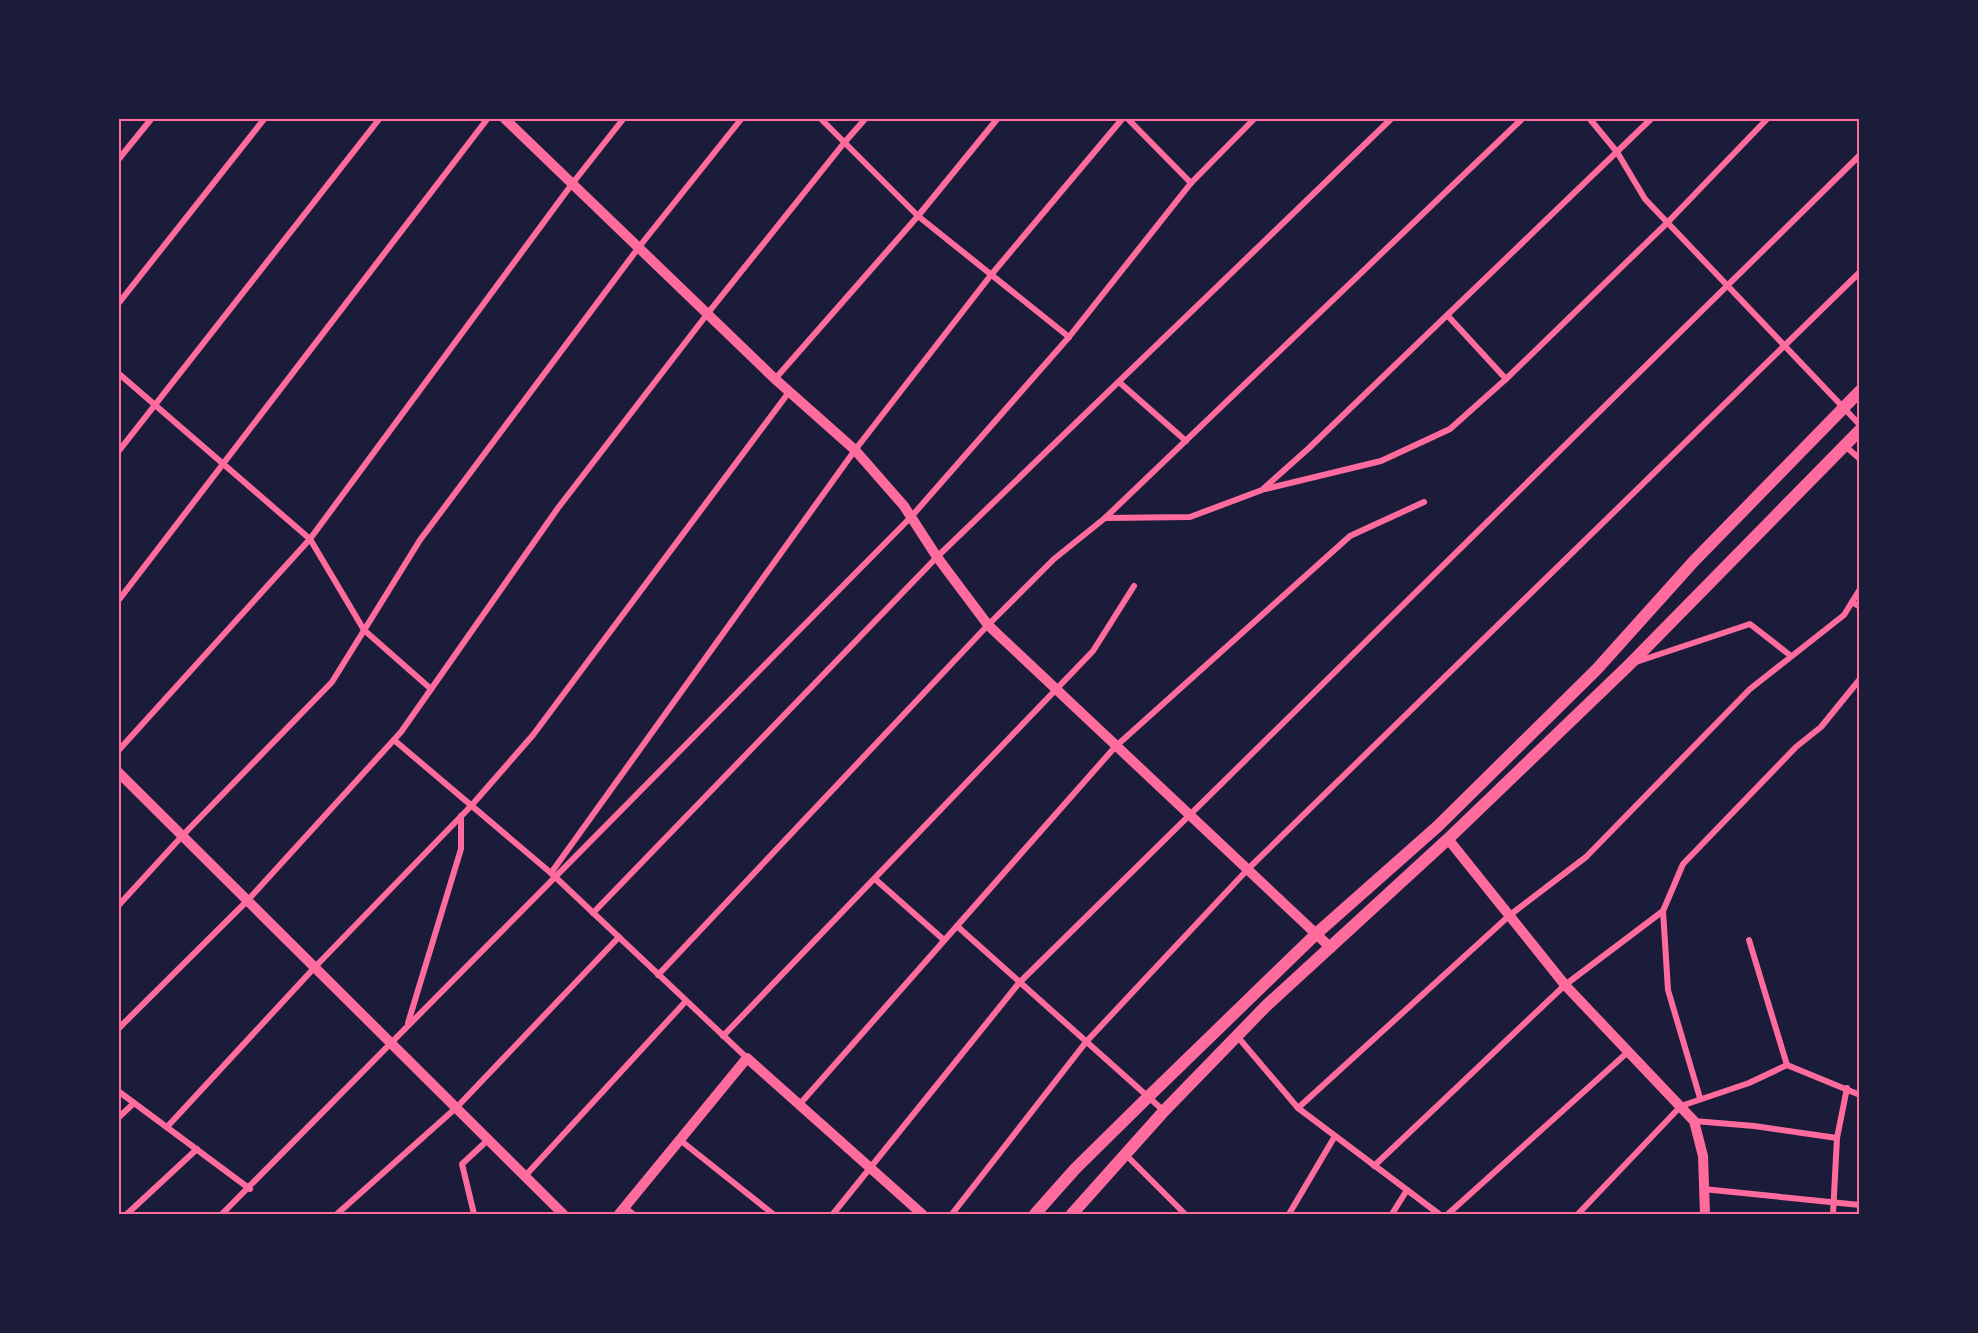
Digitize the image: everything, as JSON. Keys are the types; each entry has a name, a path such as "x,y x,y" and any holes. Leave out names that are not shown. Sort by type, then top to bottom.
{"main road":[{"path":"1035,1215 1076,1169 1148,1096 1316,934 1438,826 1597,669 1694,561 1860,391"},
{"path":"1071,1215 1164,1111 1237,1036 1448,839 1630,664 1860,428"}],"street":[{"path":"118,160 152,118"},
{"path":"118,303 265,118"},
{"path":"118,452 380,118"},
{"path":"118,601 488,118"},
{"path":"504,118 775,379 855,450 911,517 936,557 988,625 1331,948"},
{"path":"118,751 310,539 572,184 624,118"},
{"path":"118,906 183,835 332,682 420,540 639,247 742,118"},
{"path":"820,118 918,216 1070,337"},
{"path":"118,1029 248,900 394,740 558,508 708,313 866,118"},
{"path":"775,379 918,216 998,118"},
{"path":"553,875 855,450 991,275 1125,118 1191,183"},
{"path":"222,1215 250,1189 553,875 911,517 1070,337 1191,183 1255,118"},
{"path":"593,913 936,557 1392,118"},
{"path":"658,975 988,625 1054,559 1105,518 1523,118"},
{"path":"1589,118 1617,152 1645,199 1860,428"},
{"path":"1262,490 1448,316 1652,118"},
{"path":"1105,518 1190,517 1262,490 1381,461 1450,429 1506,379 1667,223 1768,118"},
{"path":"833,1215 1019,983 1188,814 1860,155"},
{"path":"952,1215 1086,1042 1248,869 1860,272"},
{"path":"1448,316 1506,379"},
{"path":"118,373 310,539 364,630 431,689"},
{"path":"1119,382 1185,441"},
{"path":"167,1127 315,967 471,806 533,735 789,392"},
{"path":"1845,445 1860,459"},
{"path":"799,1105 1115,747 1350,536 1424,502"},
{"path":"723,1036 1057,691 1093,651 1134,586"},
{"path":"1298,1108 1510,915 1586,857 1750,689 1844,615 1860,589"},
{"path":"1852,602 1860,607"},
{"path":"1630,664 1750,624 1791,657"},
{"path":"1700,1098 1668,990 1663,910 1683,864 1796,747 1821,727 1860,679"},
{"path":"394,740 553,875 723,1036 921,1214"},
{"path":"118,772 526,1175 563,1215"},
{"path":"407,1026 461,849 461,815"},
{"path":"1448,839 1565,985 1694,1120 1703,1156 1702,1189 1705,1215"},
{"path":"875,879 944,940"},
{"path":"1374,1166 1565,985 1663,910"},
{"path":"957,926 1164,1111"},
{"path":"337,1215 457,1107 618,937"},
{"path":"1749,940 1787,1065"},
{"path":"526,1175 686,1001"},
{"path":"1237,1036 1298,1108 1439,1215"},
{"path":"1448,1215 1629,1051"},
{"path":"626,1212 680,1140 747,1058"},
{"path":"1578,1215 1681,1106 1749,1083 1787,1065 1860,1095"},
{"path":"1833,1215 1837,1138 1847,1088"},
{"path":"118,1091 250,1189"},
{"path":"118,1118 134,1102"},
{"path":"1694,1120 1837,1138"},
{"path":"1289,1215 1335,1137"},
{"path":"474,1215 462,1164 489,1139"},
{"path":"680,1140 772,1215"},
{"path":"127,1215 196,1149"},
{"path":"1125,1154 1185,1215"},
{"path":"1702,1189 1860,1205"},
{"path":"1392,1215 1407,1190"}]}
